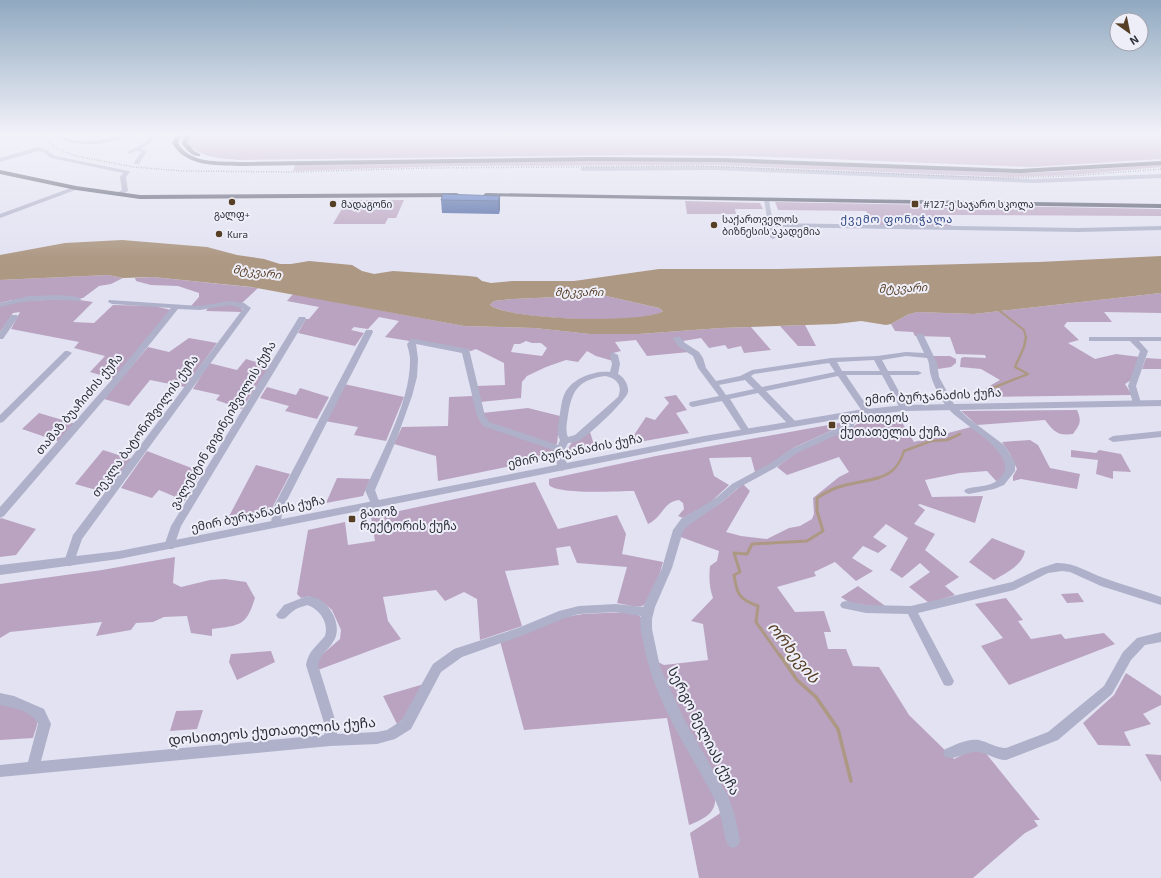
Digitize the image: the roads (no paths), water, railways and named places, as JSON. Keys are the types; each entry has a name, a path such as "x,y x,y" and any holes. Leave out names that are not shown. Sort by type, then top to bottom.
{"highway":[{"path":"19,176 76,188 149,198 466,195"},
{"path":"480,195 1161,206"}],"street":[{"path":"118,194 125,191 125,176"},
{"path":"910,176 1034,181 1161,176"},
{"path":"0,216 76,188"},
{"path":"766,200 773,237"},
{"path":"771,225 1092,230 1161,228"},
{"path":"0,305 35,298 78,299"},
{"path":"112,302 176,307"},
{"name":"თეკლა ბატონიშვილის ქუჩა","path":"69,562 77,538 247,308 241,304 230,303 200,308 176,307"},
{"name":"თამაზ ბუაჩიძის ქუჩა","path":"0,514 118,378 176,307"},
{"path":"0,337 14,317"},
{"name":"ვალენტინ გიგინეიშვილის ქუჩა","path":"169,546 176,526 302,319"},
{"path":"276,523 278,508 369,332"},
{"path":"920,336 935,369 935,377 951,406 965,420 1000,447 1010,462 1010,471 1001,483 994,486 969,491"},
{"path":"677,339 682,345 696,354 702,368 724,397 746,431"},
{"path":"1092,339 1161,339"},
{"path":"1132,339 1144,352 1132,386 1137,403"},
{"path":"375,504 370,490 402,415 411,384 413,357 411,342 420,342 466,351 481,416 486,424 560,449"},
{"path":"0,420 68,354"},
{"path":"714,384 746,376 752,372 831,360 877,358 906,354 929,356"},
{"path":"614,355 616,364 614,374"},
{"path":"877,358 904,408"},
{"path":"648,612 666,568 678,530 685,522 719,500 735,486 772,466 794,451 849,426 863,412 831,360"},
{"path":"692,404 841,374 918,373"},
{"path":"562,468 560,449 565,440 562,432 567,399 570,392 583,381 607,374 614,374 621,380 624,387 624,395 619,402 578,437 571,440 565,440"},
{"path":"746,376 792,423"},
{"name":"ემირ ბურჯანაძის ქუჩა","path":"0,570 69,562 169,546 276,523 746,431 863,412 904,408 951,406 1161,403"},
{"path":"1113,439 1161,434"},
{"path":"846,605 866,609 911,610 1014,586 1033,576 1057,567 1074,569 1096,579 1161,601"},
{"path":"282,615 288,608 306,600 316,603 327,614 332,627 330,639 315,653 312,665 331,726 330,740"},
{"name":"დოსითეოს ქუთათელის ქუჩა","path":"0,771 330,740 377,738 390,735 406,725 437,668 458,654 522,631 562,614 579,610 616,608 648,612"},
{"path":"911,610 948,681"},
{"name":"სერგო მელიას ქუჩა","path":"648,612 646,629 654,667 680,725 723,801 728,816 733,841"},
{"path":"950,753 972,746 985,748 1000,754 1006,754 1053,736 1108,690 1127,656 1142,641 1161,637"},
{"path":"0,699 14,702 39,712 45,724 33,767"}],"water":[{"name":"მტკვარი","path":"122,240 207,247 237,255 264,259 280,264 309,261 352,265 362,271 374,274 393,271 469,276 477,277 482,281 491,283 512,281 574,281 659,269 779,269 1039,262 1161,256 1161,293 974,314 917,312 886,325 861,321 836,324 721,328 639,334 590,334 534,328 464,326 251,287 153,277 123,278 108,275 0,280 0,255 65,243","holes":["602,295 659,308 663,311 651,315 630,318 604,319 547,317 522,314 502,310 490,305 494,301 513,299"]}],"waterway":[{"name":"ორხევის","path":"996,308 1024,330 1026,338"},
{"name":"ორხევის","path":"987,394 990,389 1028,374 1015,367 1024,347 1026,338"},
{"name":"ორხევის","path":"875,479 894,470 900,462 904,451 931,441 947,440 960,434"},
{"name":"ორხევის","path":"780,656 756,622 758,606 747,601 738,592 734,575 740,572 734,553 747,554 752,544 807,541 823,531 817,511 817,498 840,486 875,479"},
{"name":"ორხევის","path":"780,655 797,680 816,697 838,729 851,781"}],"railway":[{"path":"950,176 1000,178 1070,176"}],"place":[{"name":"გალფ+","path":"232,202"},
{"name":"მადაგონი","path":"333,204"},
{"name":"#127-ე საჯარო სკოლა","path":"915,204"},
{"name":"საქართველოს ბიზნესის აკადემია","path":"714,225"},
{"name":"Kura","path":"219,234"},
{"name":"დოსითეოს ქუთათელის ქუჩა","path":"832,425"},
{"name":"გაიოზ რექტორის ქუჩა","path":"352,519"}],"district":[{"name":"ქვემო ფონიჭალა","path":"897,219"}]}
